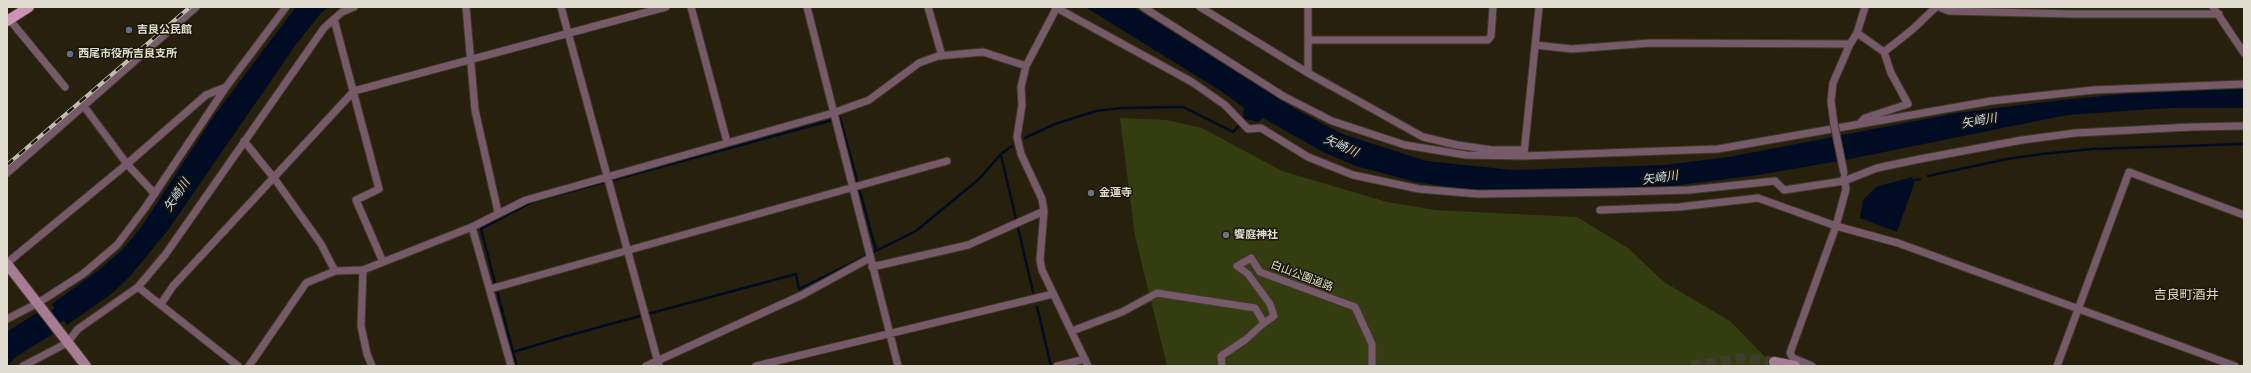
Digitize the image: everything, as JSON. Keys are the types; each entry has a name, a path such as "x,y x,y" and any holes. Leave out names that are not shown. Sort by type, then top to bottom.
{"main road":[{"path":"8,20 30,7"}],"street":[{"path":"7,173 196,7"},
{"path":"7,319 39,305 83,274 117,245 132,228 226,87 286,7"},
{"path":"23,366 67,343 78,330 138,287 165,255 324,28 334,19 354,7"},
{"path":"466,7 475,110 498,212"},
{"path":"561,7 606,178 658,363"},
{"path":"161,304 173,286 354,91 666,7"},
{"path":"691,7 727,142"},
{"path":"807,7 898,366"},
{"path":"928,7 942,56"},
{"path":"1057,366 1086,363 1072,331 1052,294 1042,270 1040,260 1044,211 1042,199 1021,154 1017,138 1022,105 1021,87 1026,66 1056,7 1192,82 1225,105 1248,129 1261,128 1308,157 1353,175 1388,184 1419,189 1478,194 1688,190 1775,181 1784,190 1920,158 2022,140 2075,133 2244,126"},
{"path":"1142,7 1284,96 1332,121 1405,145 1466,155 1718,149 1760,143 1861,122 1991,101 2094,90 2244,84"},
{"path":"1200,7 1308,73 1423,137 1492,150 1524,153"},
{"path":"1308,7 1308,73"},
{"path":"1308,40 1488,40 1491,36 1493,7"},
{"path":"1524,153 1538,7"},
{"path":"1812,366 1793,358 1790,353 1836,226 1846,189 1831,101 1833,83 1850,44 1857,33 1865,7"},
{"path":"1884,52 1913,29 1936,7"},
{"path":"1939,7 1949,12 2219,14"},
{"path":"2072,14 2075,7"},
{"path":"2213,7 2244,53"},
{"path":"334,19 379,189 356,200 383,262"},
{"path":"8,20 65,87"},
{"path":"1857,33 1884,52 1891,73 1908,104 1865,118 1861,122"},
{"path":"1535,45 1572,49 1651,43 1850,44"},
{"path":"249,366 306,284 335,271 363,270 472,227 498,212 526,200 833,113 869,100 919,63 942,56 983,52 1026,66"},
{"path":"86,366 7,264 127,164 206,95 226,87"},
{"path":"83,106 127,164 154,193"},
{"path":"244,141 274,178 321,244 335,271"},
{"path":"490,289 853,186 947,161"},
{"path":"2057,366 2129,172 2244,215"},
{"path":"1600,210 1679,207 1758,198 1836,226 1898,243 2235,366"},
{"path":"872,267 968,245 1044,211"},
{"path":"472,227 511,366"},
{"path":"646,366 658,363 802,295 870,258"},
{"name":"白山公園道路","path":"1264,323 1274,316 1270,304 1248,274 1237,266 1251,258 1260,272 1355,307 1372,344 1372,366"},
{"path":"363,270 361,326 367,354 372,366"},
{"path":"138,287 238,366"},
{"path":"1072,331 1122,312 1156,293 1254,308 1264,323 1245,340 1221,356 1222,366"},
{"path":"756,366 890,335 1052,294"},
{"path":"1774,362 1796,366"}],"green space":[{"path":"1120,118 1167,120 1202,128 1282,171 1387,202 1435,210 1577,217 1628,248 1664,282 1730,321 1774,366 1167,366 1135,236"}],"water":[{"path":"296,7 329,7 321,13 297,43 168,230 131,275 114,292 67,325 52,304 99,270 122,250 140,229 214,116"},
{"path":"1085,7 1133,7 1292,107 1342,134 1426,161 1513,170 1664,165 1729,157 1957,113 2124,94 2244,89 2244,108 2169,108 2067,115 1850,159 1758,175 1648,189 1531,191 1471,190 1416,182 1356,166 1321,151 1263,118 1258,122 1243,118 1244,108 1221,91"},
{"path":"1912,177 1914,184 1897,232 1860,218 1863,200 1876,187"},
{"path":"38,312 53,334 17,356 7,366 7,332"}],"waterway":[{"path":"1025,138 1055,124 1096,111 1121,108 1183,107 1233,132 1247,117"},
{"path":"513,352 481,229 532,202 840,118 876,250"},
{"path":"1928,176 2007,159 2042,154 2093,149 2244,144"},
{"path":"517,366 513,352 570,335 796,274 799,289 916,231 979,179 1001,154 1012,146"},
{"path":"1001,155 1033,292"},
{"path":"1911,181 1920,179"},
{"name":"矢崎川","path":"7,351 75,303"},
{"path":"1037,307 1051,366"}],"tunnel":[{"path":"1691,366 1742,358 1774,362"}],"railway":[{"path":"7,165 190,7"}],"place":[{"name":"吉良公民館","path":"129,30"},
{"name":"西尾市役所吉良支所","path":"70,54"},
{"name":"金蓮寺","path":"1091,193"},
{"name":"饗庭神社","path":"1226,235"}],"district":[{"name":"吉良町酒井","path":"2186,295"}]}
